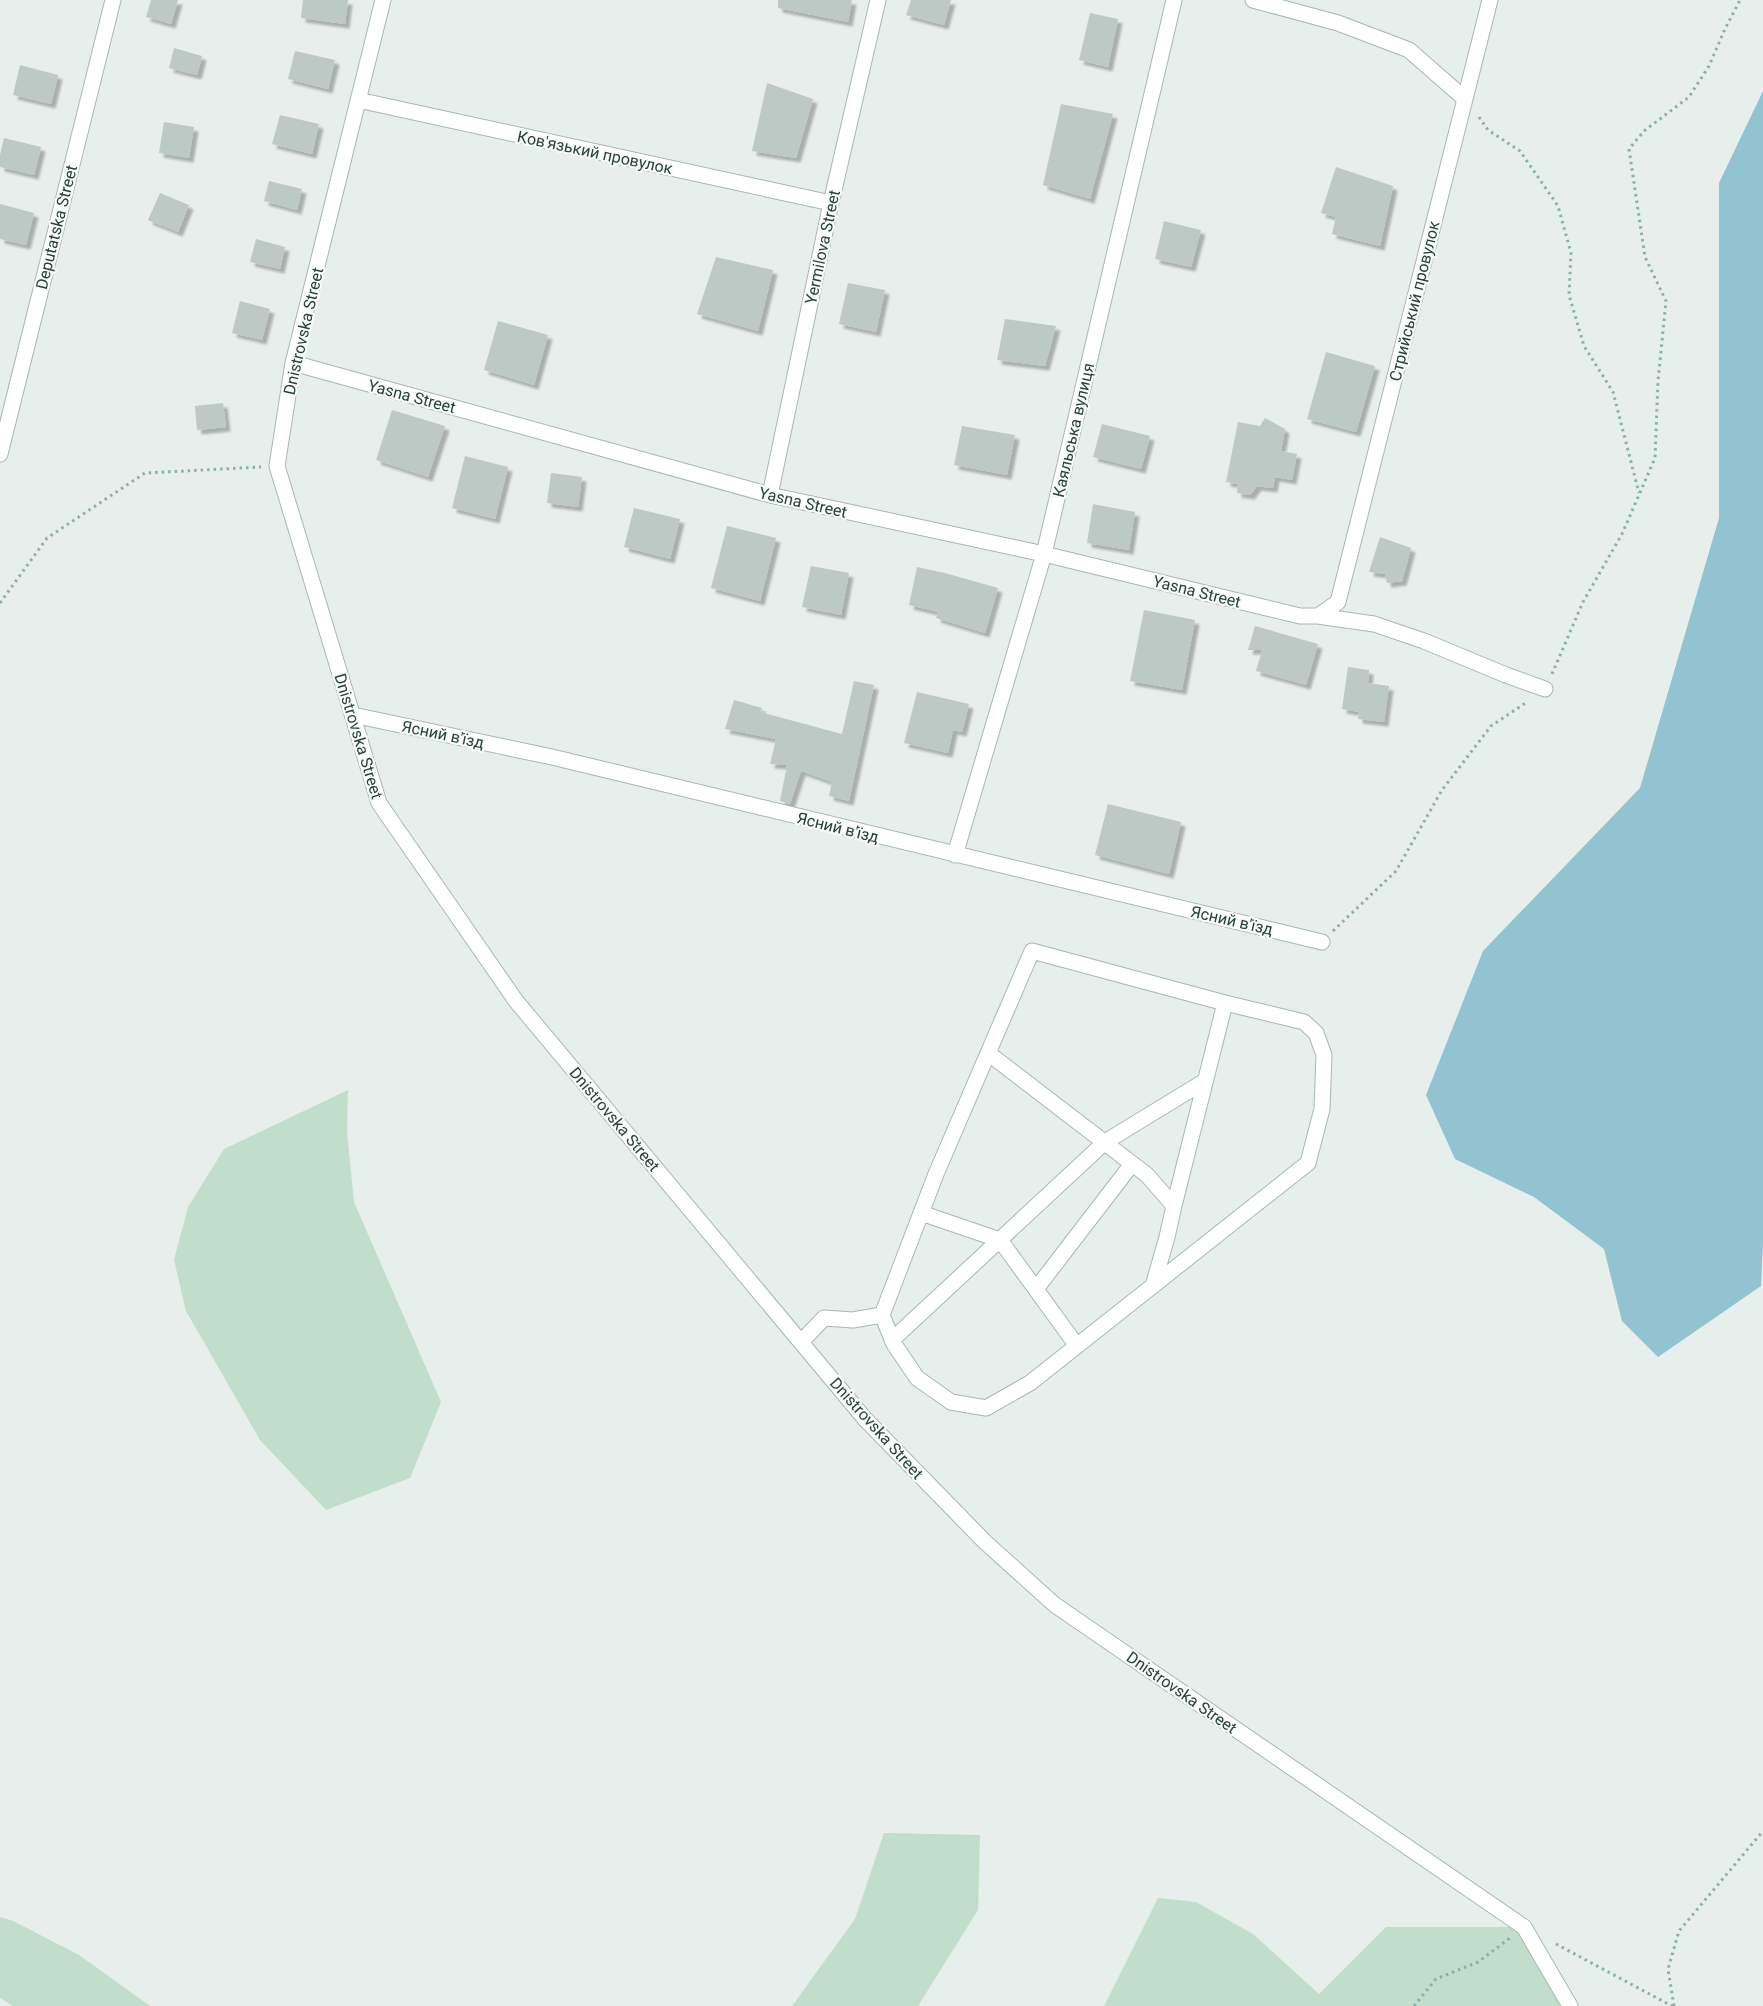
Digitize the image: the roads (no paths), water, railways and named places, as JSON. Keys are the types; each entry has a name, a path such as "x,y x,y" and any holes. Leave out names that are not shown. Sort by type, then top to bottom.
{"street":[{"name":"Deputatska Street","path":"0,454 113,0"},
{"name":"Dnistrovska Street","path":"383,0 293,363 277,466 379,803 516,1001 878,1432 985,1542 1055,1605 1524,1927 1570,2006"},
{"name":"Yermilova Street","path":"770,495 831,203 878,0"},
{"name":"Каяльська вулиця","path":"955,855 1044,554 1174,0"},
{"path":"1253,0 1338,23 1409,50 1465,99"},
{"name":"Стрийський провулок","path":"1318,616 1338,602 1490,0"},
{"name":"Ков'язький провулок","path":"358,100 831,203"},
{"name":"Yasna Street","path":"293,363 770,495 1044,554 1300,616 1318,616 1374,624 1424,641 1506,675 1546,689"},
{"name":"Ясний в'їзд","path":"353,715 552,757 1322,942"},
{"path":"1032,951 1225,1003 1304,1022 1316,1033 1324,1055 1322,1109 1308,1163 1030,1383 986,1408 951,1402 917,1378 892,1340 882,1316 921,1213 1032,951"},
{"path":"1153,1286 1168,1237 1174,1206 1225,1003"},
{"path":"988,1053 1147,1175 1174,1206"},
{"path":"892,1340 1105,1142 1206,1081"},
{"path":"1036,1289 1132,1164"},
{"path":"921,1213 1000,1240 1077,1346"},
{"path":"801,1342 824,1318 853,1320 882,1316"}],"water":[{"path":"1763,91 1763,1242 1761,1286 1658,1357 1622,1321 1604,1249 1534,1197 1455,1159 1426,1095 1483,951 1640,788 1719,518 1719,183"}]}
